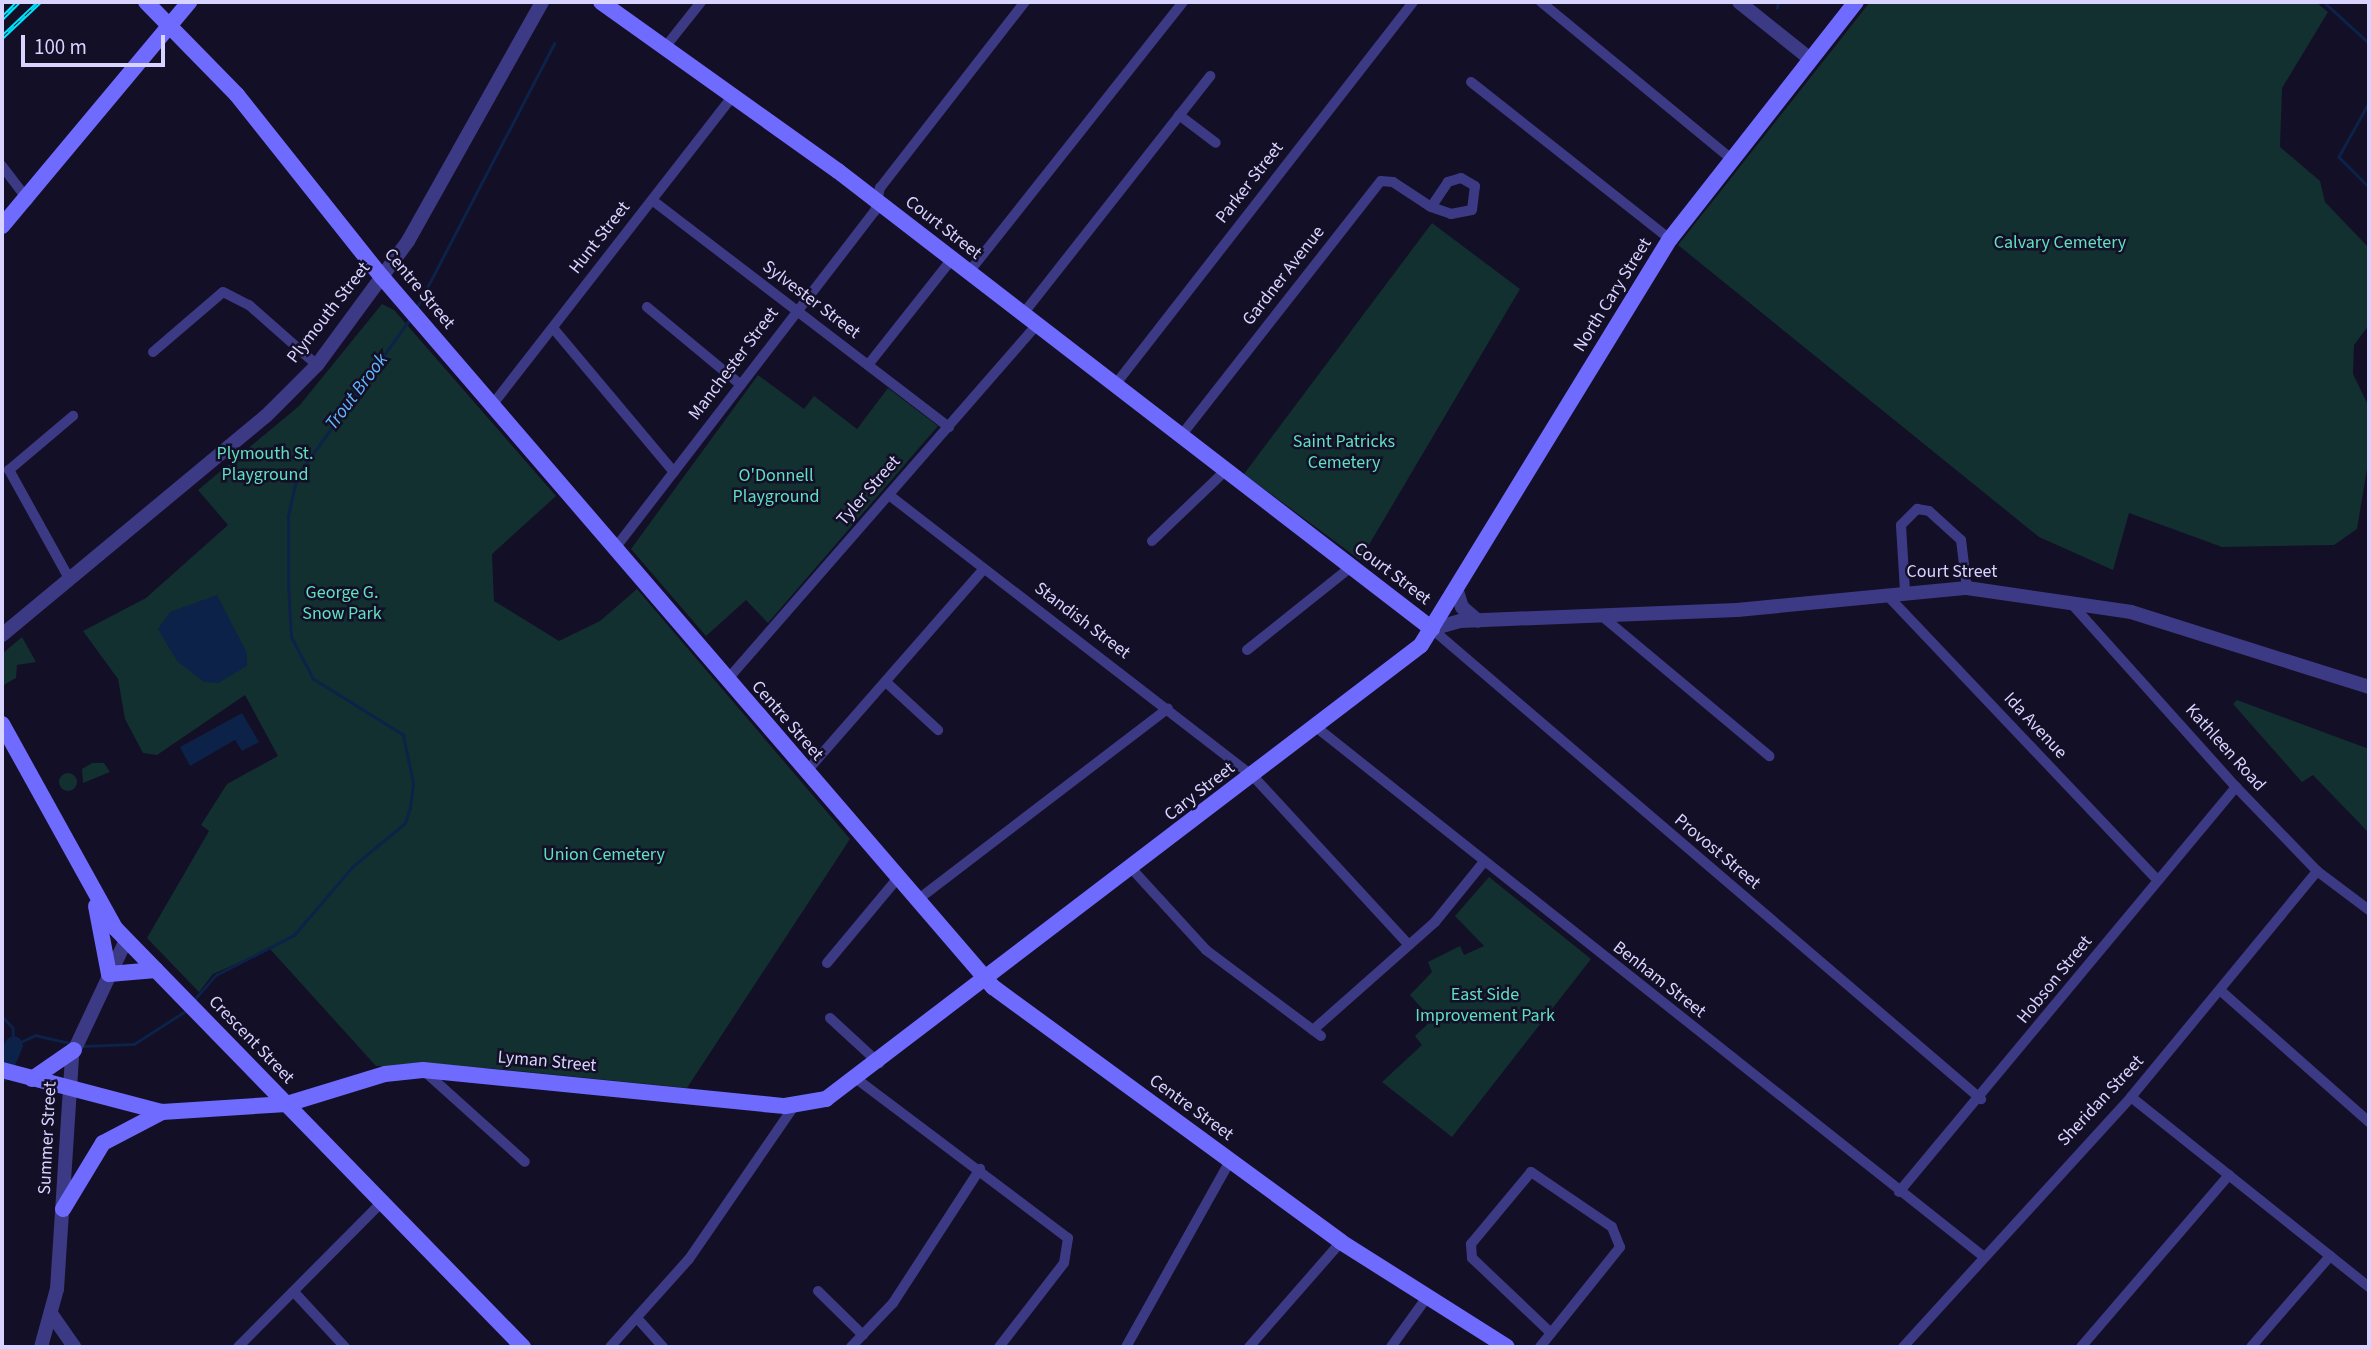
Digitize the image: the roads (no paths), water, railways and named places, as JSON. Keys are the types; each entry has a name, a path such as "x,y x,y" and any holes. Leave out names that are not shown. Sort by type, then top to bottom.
{"main road":[{"name":"Centre Street","path":"146,2 237,94 419,320 616,547 897,879 987,980 1341,1242 1507,1347"},
{"path":"2,226 28,200 190,2"},
{"name":"Court Street","path":"601,2 734,94 877,201 1224,472 1433,629"},
{"name":"North Cary Street","path":"1433,629 1670,239 1730,158 1856,2"},
{"name":"Cary Street","path":"987,980 1414,651 1433,629"},
{"name":"Crescent Street","path":"2,724 94,897 126,940 523,1347"},
{"path":"94,897 109,974 156,970"},
{"name":"Lyman Street","path":"9,1072 70,1092 162,1112 287,1104 385,1074 423,1070 794,1105 826,1100 858,1080 987,980"},
{"path":"32,1079 74,1050"},
{"path":"63,1209 103,1143 162,1112"}],"street":[{"name":"Plymouth Street","path":"2,635 266,416 317,365 383,277 463,152 542,2"},
{"path":"666,46 701,2"},
{"name":"Manchester Street","path":"616,547 741,385 877,201 880,188 1025,2"},
{"path":"969,272 1183,2"},
{"name":"Parker Street","path":"1115,385 1413,2"},
{"path":"1541,2 1730,158"},
{"path":"1739,2 1809,58"},
{"path":"1023,314 1210,76"},
{"path":"1471,82 1670,239"},
{"name":"Hunt Street","path":"492,404 734,94"},
{"path":"1179,115 1216,143"},
{"path":"2,166 28,200"},
{"name":"Gardner Avenue","path":"1180,437 1381,181 1431,207"},
{"name":"Sylvester Street","path":"652,200 949,427"},
{"path":"868,365 952,259"},
{"path":"153,352 223,292 248,305 317,365"},
{"path":"647,307 741,385"},
{"name":"Tyler Street","path":"727,680 1037,325"},
{"path":"553,328 674,472"},
{"path":"70,580 9,470 73,416"},
{"path":"1153,541 1224,472"},
{"name":"Standish Street","path":"890,495 1253,776 1408,944"},
{"path":"1905,591 1901,525 1917,509 1929,511 1961,540 1968,588"},
{"path":"1247,650 1351,567"},
{"path":"806,772 984,569"},
{"name":"Court Street","path":"1433,629 1479,621 1603,617 1968,588 2066,598 2130,612 2369,687"},
{"path":"1457,591 1462,607 1479,621"},
{"name":"Ida Avenue","path":"1886,594 2158,881"},
{"name":"Kathleen Road","path":"2066,598 2235,787 2317,871 2369,910"},
{"path":"1603,617 1769,756"},
{"name":"Provost Street","path":"1433,629 1981,1100"},
{"path":"886,682 938,730"},
{"path":"916,901 1168,708"},
{"name":"Benham Street","path":"1316,727 1483,863 1983,1256"},
{"name":"Hobson Street","path":"1899,1192 1981,1100 2235,787"},
{"path":"1132,869 1206,950 1317,1033 1408,944 1435,922 1483,863"},
{"name":"Sheridan Street","path":"1903,1347 1983,1256 2131,1097 2221,991 2317,871"},
{"path":"827,962 897,879"},
{"name":"Summer Street","path":"40,1347 52,1315 63,1209 74,1050 80,1032 126,940"},
{"path":"2221,991 2369,1122"},
{"path":"830,1018 880,1064"},
{"path":"423,1070 525,1162"},
{"path":"858,1080 981,1169 1068,1238 1064,1263 999,1347"},
{"path":"2131,1097 2369,1287"},
{"path":"610,1347 689,1259 794,1105"},
{"path":"1126,1347 1230,1161"},
{"path":"851,1347 893,1303 981,1169"},
{"path":"1540,1347 1620,1247 1612,1227 1531,1172 1471,1244 1472,1258 1551,1333"},
{"path":"2081,1347 2229,1175"},
{"path":"238,1347 382,1202"},
{"path":"1249,1347 1341,1242"},
{"path":"2251,1347 2330,1256"},
{"path":"818,1291 863,1335"},
{"path":"294,1292 345,1347"},
{"path":"1391,1347 1427,1297"},
{"path":"52,1315 74,1347"},
{"path":"637,1318 663,1347"}],"water":[{"path":"217,595 247,653 247,666 218,683 204,682 177,661 158,629 170,612"},
{"path":"242,713 259,742 242,751 235,740 190,766 180,747"}],"waterway":[{"path":"1777,8 1778,2"},
{"path":"2324,2 2369,43"},
{"name":"Trout Brook","path":"417,307 554,44"},
{"path":"2369,103 2339,157 2369,187"},
{"name":"Trout Brook","path":"193,1001 216,975 294,935 352,867 405,823 410,808 413,783 403,735 313,679 291,637 288,584 288,516 297,476 410,319"},
{"name":"Trout Brook","path":"83,1046 134,1044 187,1010"},
{"path":"2,1016 13,1028 14,1045"},
{"name":"Trout Brook","path":"14,1045 35,1035 73,1044"},
{"path":"2,1073 14,1045"}],"railway":[{"path":"2,18 18,2"},
{"path":"2,37 39,2"}],"park label":[{"name":"Calvary Cemetery","path":"2060,243"},
{"name":"Saint Patricks Cemetery","path":"1344,453"},
{"name":"Plymouth St. Playground","path":"265,465"},
{"name":"O'Donnell Playground","path":"776,487"},
{"name":"George G. Snow Park","path":"342,604"},
{"name":"Union Cemetery","path":"604,855"},
{"name":"East Side Improvement Park","path":"1485,1006"}]}
